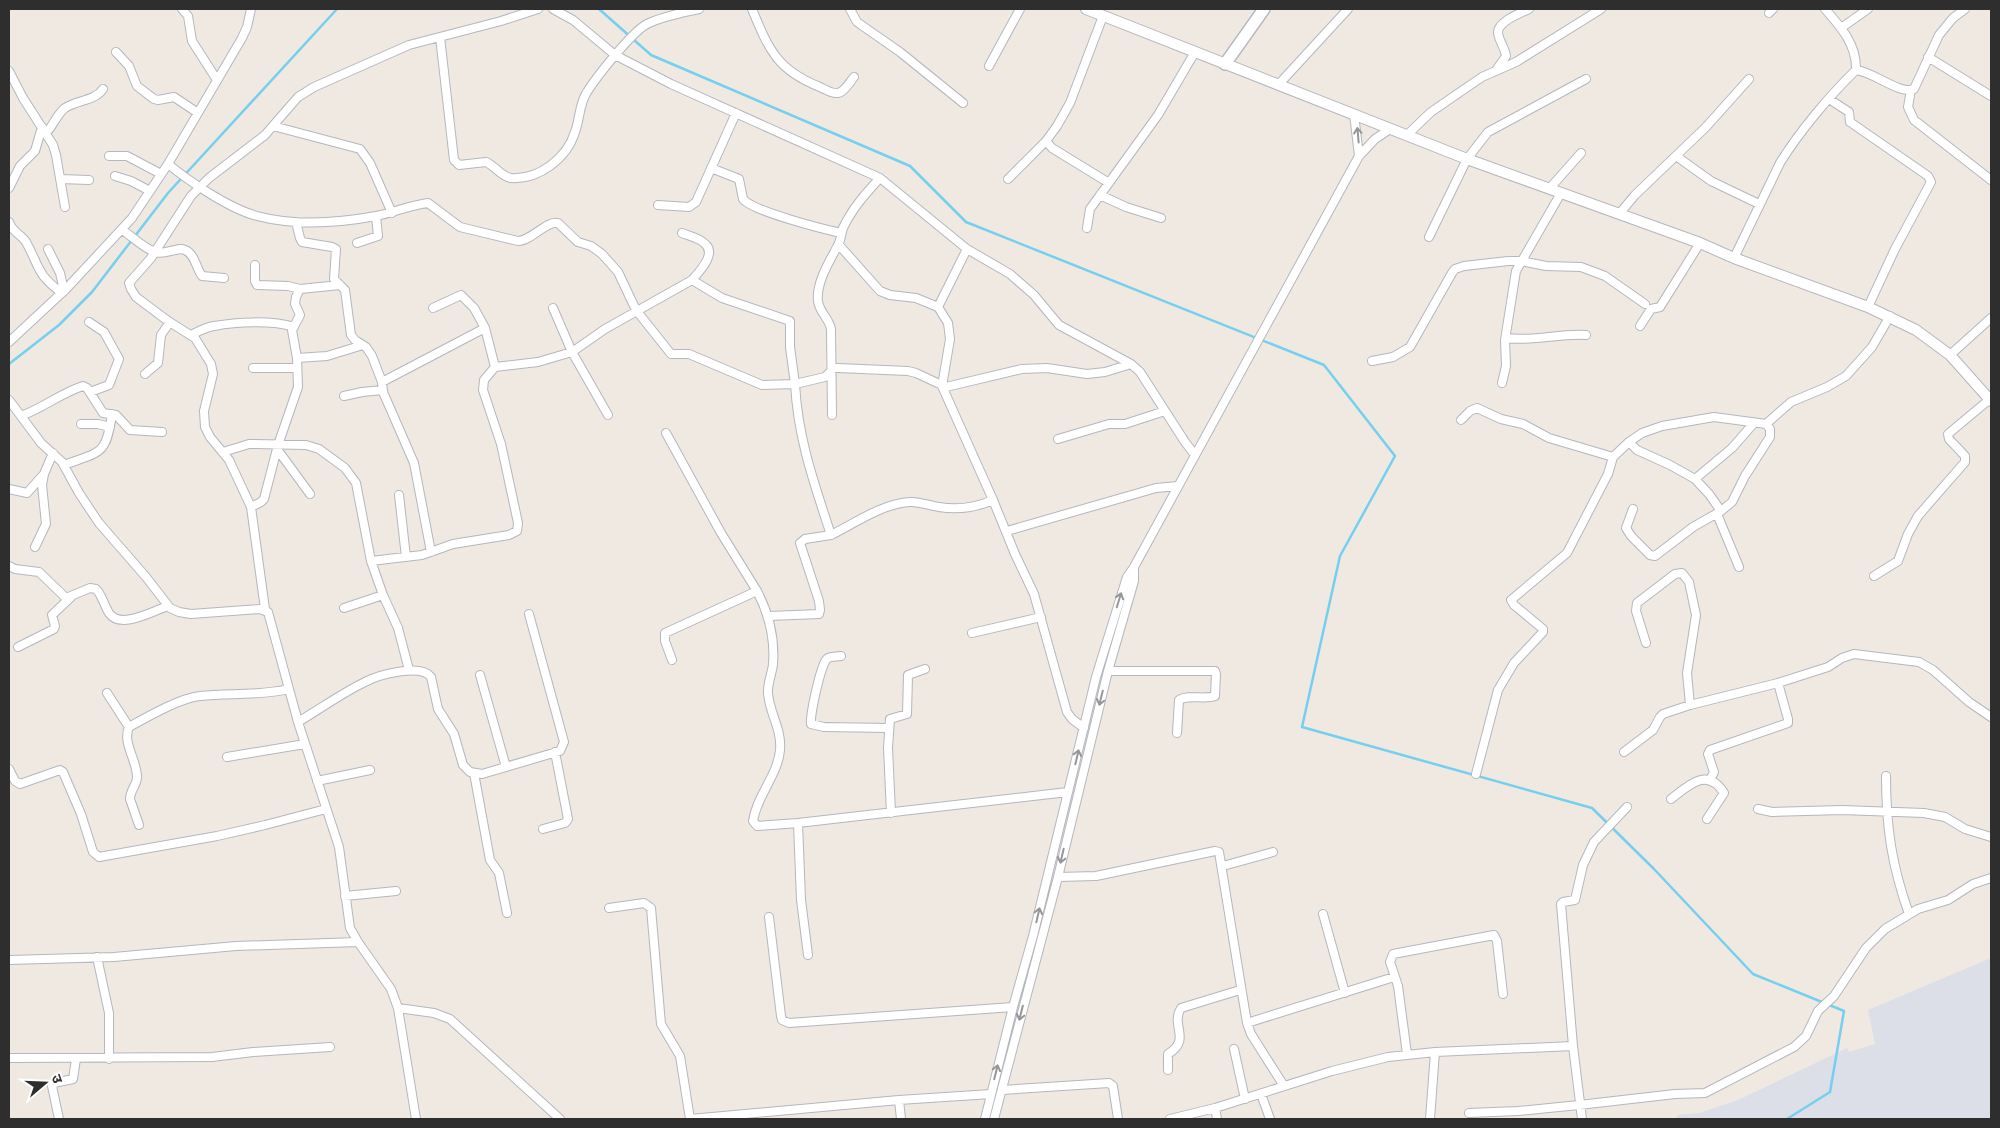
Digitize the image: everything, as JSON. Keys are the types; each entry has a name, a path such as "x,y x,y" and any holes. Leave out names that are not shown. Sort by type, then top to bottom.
{"main road":[{"path":"1226,64 1264,9"}],"street":[{"path":"182,9 188,16 192,41 217,80"},
{"path":"9,342 63,292 122,230 161,174 170,166 247,27 251,9"},
{"path":"416,1119 398,1008 391,988 358,942 349,922 339,847 298,722 270,615 265,610 251,507 238,477 223,452 207,432 204,419 206,397 212,379 212,369 206,355 192,335 170,322 136,297 130,285 131,280 147,264 197,184 265,135 292,102 314,87 409,45 538,9"},
{"path":"553,9 574,20 618,52 671,84 880,178 967,249 1010,274 1034,295 1049,315 1066,330 1131,364 1144,377 1195,455"},
{"path":"440,37 454,160 459,165 486,162 512,178 539,172 558,160 565,152 572,142 576,131 581,104 586,93 618,52 645,25 671,15 698,9"},
{"path":"752,9 769,48 793,75 838,93 854,77"},
{"path":"849,9 856,9"},
{"path":"849,9 857,22 900,52 963,103"},
{"path":"989,66 1020,9"},
{"path":"1086,9 1390,129 1408,134 1467,159 1620,213 1734,258 1868,307 1916,330 1950,354 1990,400 1948,434 1949,439 1965,456 1965,462 1918,516 1908,534 1898,561 1874,576"},
{"path":"1279,84 1348,9"},
{"path":"1497,69 1506,56 1498,35 1499,28 1505,22 1529,9"},
{"path":"1408,134 1431,112 1482,77 1516,62 1601,9"},
{"path":"1734,258 1787,151 1829,99 1856,70 1854,51 1841,28 1825,9"},
{"path":"1841,28 1868,9"},
{"path":"1856,70 1870,73 1900,88 1911,90 1917,86 1939,35 1964,9"},
{"path":"1008,180 1046,141 1057,126 1070,103 1103,16"},
{"path":"116,52 129,66 137,86 154,99 174,97 198,113"},
{"path":"1087,228 1090,209 1158,115 1195,52"},
{"path":"1928,57 1991,96"},
{"path":"9,70 23,98 44,130 56,155 65,207"},
{"path":"1429,237 1467,159 1492,129 1586,79"},
{"path":"1620,213 1635,195 1706,127 1749,80"},
{"path":"9,188 20,166 35,152 44,130 62,110 73,103 97,95 104,89"},
{"path":"1911,90 1908,107 1914,120 1991,180"},
{"path":"1829,99 1849,112 1850,122 1928,176 1931,180 1930,187 1895,249 1868,307"},
{"path":"658,205 689,207 696,202 736,112"},
{"path":"1354,114 1360,156"},
{"path":"273,126 360,149 370,164 392,213"},
{"path":"985,1119 1013,1006 1033,936 1084,728 1120,594 1128,574 1360,156 1375,139 1390,129"},
{"path":"1046,141 1052,148 1109,183"},
{"path":"1550,188 1581,153"},
{"path":"109,156 127,156 161,174"},
{"path":"1676,156 1711,181 1760,204"},
{"path":"170,166 197,184 249,213 270,219 318,222 376,216 428,203 460,227 518,242 524,241 551,223 558,222 578,242 592,246 602,254 618,272 636,310 671,354 689,354 762,385 794,384 825,377 836,368 908,371 922,375 942,386 950,386 1022,369 1047,368 1087,374 1106,372 1131,364"},
{"path":"711,168 739,179 743,198 753,206 841,233"},
{"path":"115,176 131,181 150,192"},
{"path":"832,415 831,329 819,306 818,294 827,268 839,245 841,233 854,209 880,178"},
{"path":"60,179 89,180"},
{"path":"1502,384 1506,366 1506,338 1515,278 1521,261 1561,192"},
{"path":"1100,195 1126,207 1161,218"},
{"path":"357,243 379,234 376,216"},
{"path":"9,222 13,230 26,242 41,274 63,292"},
{"path":"296,222 302,242 332,246 336,249 334,280 345,290 351,335 372,356 414,463 431,552"},
{"path":"122,230 154,252 164,254 179,249 185,250 191,255 202,276 224,278"},
{"path":"371,561 431,552 453,544 509,535 517,530 518,523 501,444 483,390 484,380 495,367 538,362 572,352 636,310 692,280 701,270 709,253 708,247 704,242 682,233"},
{"path":"1640,326 1651,309 1660,307 1700,243"},
{"path":"839,245 880,291 890,295 916,298 938,307 948,323 950,339 942,386 1007,531 1015,554 1031,586 1041,616 1065,707 1074,720 1084,728"},
{"path":"48,249 60,273 63,292"},
{"path":"938,307 967,249"},
{"path":"1372,361 1393,357 1410,347 1455,270 1464,266 1521,261 1546,266 1581,267 1596,271 1645,304"},
{"path":"255,265 255,281 257,285 300,289 340,285"},
{"path":"692,280 722,298 790,321 790,347 797,420 831,535"},
{"path":"251,507 264,499 277,447 296,394 297,358 292,332 300,317 300,312 294,304 300,289"},
{"path":"433,308 455,296 461,295 474,308 485,328 495,367"},
{"path":"553,308 572,352 608,415"},
{"path":"1476,774 1498,690 1514,663 1544,630 1514,605 1511,600 1567,553 1598,490 1608,474 1613,457 1642,433 1662,426 1702,419 1727,418 1766,424 1791,402 1827,387 1846,376 1862,361 1890,316"},
{"path":"1950,354 1991,318"},
{"path":"89,322 104,332 119,359 109,385 90,392"},
{"path":"145,374 158,363 160,336 170,322"},
{"path":"192,335 208,327 224,325 279,323 294,327"},
{"path":"344,396 383,386 485,328"},
{"path":"1506,338 1528,340 1547,336 1586,335"},
{"path":"297,358 327,356 363,345"},
{"path":"253,368 297,368"},
{"path":"21,416 36,411 58,396 85,386 103,413 112,414 120,418 130,430 162,432"},
{"path":"9,400 41,443 64,465 79,493 99,523 146,577 168,606 175,611 191,614 265,610"},
{"path":"1461,420 1470,411 1477,408 1501,419 1523,424 1549,438 1613,457"},
{"path":"1058,440 1109,424 1125,424 1165,411"},
{"path":"64,465 100,450 107,442 112,414"},
{"path":"1695,480 1732,448 1754,423"},
{"path":"81,424 98,424 110,427"},
{"path":"1633,509 1626,528 1631,536 1652,556 1732,502 1745,476 1770,437 1770,429 1766,424"},
{"path":"666,433 757,591 769,616 773,664 768,694 779,732 780,750 776,765 761,795 753,821 757,826 891,813 1068,792"},
{"path":"1629,442 1637,450 1670,465 1695,480 1709,494 1719,512 1739,567"},
{"path":"223,452 249,444 277,447 306,445 319,449 351,473 356,483 371,561 383,596 398,628 409,670"},
{"path":"277,447 310,494"},
{"path":"34,547 46,524 42,485 52,453"},
{"path":"9,489 27,493 44,474"},
{"path":"1007,531 1156,488 1178,486"},
{"path":"399,495 406,557"},
{"path":"769,616 819,614 819,601 800,544 805,539 831,535 879,510 898,504 910,502 954,508 992,500"},
{"path":"9,566 15,569 39,572 47,578 63,597 71,597"},
{"path":"994,1119 1058,877 1108,671 1134,581 1134,566"},
{"path":"1646,643 1636,611 1637,603 1675,574 1682,573 1689,582 1696,615 1687,673 1690,705"},
{"path":"18,647 54,629 52,615 71,597 90,588 96,589 114,619 122,621 168,606"},
{"path":"672,660 665,641 666,633 757,591"},
{"path":"344,608 383,596"},
{"path":"298,722 365,681 409,670 424,671 431,677 438,709 454,734 466,770 474,774 482,774 555,752 562,748 564,742 529,614"},
{"path":"972,633 1041,616"},
{"path":"1624,752 1653,730 1661,715 1690,705 1778,683 1828,668 1848,654 1914,660 1925,664 1969,702 1991,718"},
{"path":"840,656 829,658 825,661 811,724 824,727 889,728"},
{"path":"891,813 889,728 891,718 907,714 908,675 925,669"},
{"path":"1108,671 1215,670 1215,696 1209,698 1184,697 1179,700 1177,733"},
{"path":"480,675 506,767"},
{"path":"1710,780 1714,772 1708,754 1710,750 1788,723 1778,683"},
{"path":"129,727 184,701 199,696 265,694 289,689"},
{"path":"107,693 129,727 127,739 137,775 137,782 130,795 130,799 139,826"},
{"path":"228,757 305,744"},
{"path":"543,829 565,823 568,820 555,752"},
{"path":"9,769 15,781 22,784 60,770 63,772 82,814 93,852 99,857 265,826 326,809"},
{"path":"317,781 370,770"},
{"path":"474,774 490,860 499,873 507,913"},
{"path":"1886,776 1886,812 1895,872 1909,914"},
{"path":"1671,799 1695,782 1704,779 1710,780 1724,793 1707,819"},
{"path":"1582,1119 1573,1046 1561,904 1574,900 1583,865 1594,842 1626,807"},
{"path":"1758,809 1772,812 1842,810 1924,813 1944,817 1965,829 1991,837"},
{"path":"798,823 801,900 808,956"},
{"path":"1058,877 1096,876 1215,851 1221,855 1240,990 1247,1023 1254,1039 1284,1086"},
{"path":"1223,866 1273,852"},
{"path":"1469,1113 1579,1106 1710,1091 1794,1047 1806,1036 1818,1011 1834,996 1873,939 1885,929 1929,904 1948,900 1973,884 1991,878"},
{"path":"345,896 396,891"},
{"path":"609,908 644,903 650,908 661,1024 680,1056 690,1119 899,1100 991,1094"},
{"path":"1323,914 1345,993"},
{"path":"769,917 781,1016 782,1020 789,1023 1013,1006"},
{"path":"1407,1054 1398,986 1390,958 1395,953 1494,936 1497,941 1503,994"},
{"path":"9,960 97,957 236,946 358,942"},
{"path":"97,957 109,1013 109,1058"},
{"path":"1247,1023 1394,977"},
{"path":"1168,1070 1168,1054 1176,1050 1179,1044 1178,1015 1181,1008 1240,990"},
{"path":"398,1008 434,1012 450,1019 560,1119"},
{"path":"1170,1119 1215,1108 1364,1062 1407,1054 1573,1046"},
{"path":"9,1058 212,1057 253,1052 330,1048"},
{"path":"1234,1049 1245,1099"},
{"path":"1430,1119 1435,1052"},
{"path":"59,1119 52,1086 54,1083 73,1079 76,1059"},
{"path":"1002,1090 1109,1083 1113,1086 1118,1119"},
{"path":"1261,1094 1270,1119"},
{"path":"899,1100 902,1119"},
{"path":"1215,1108 1217,1119"}],"shaded area":[{"path":"1991,958 1991,1119 1677,1119 1677,1115 1699,1113 1738,1100 1847,1048 1849,1052 1875,1044 1868,1010"}],"waterway":[{"path":"9,364 59,325 92,292 168,193 337,9"},
{"path":"599,9 651,55 910,166 966,222 1324,365 1395,456 1340,556 1302,727 1592,808 1654,869 1753,974 1844,1011 1830,1092 1787,1119"}]}
